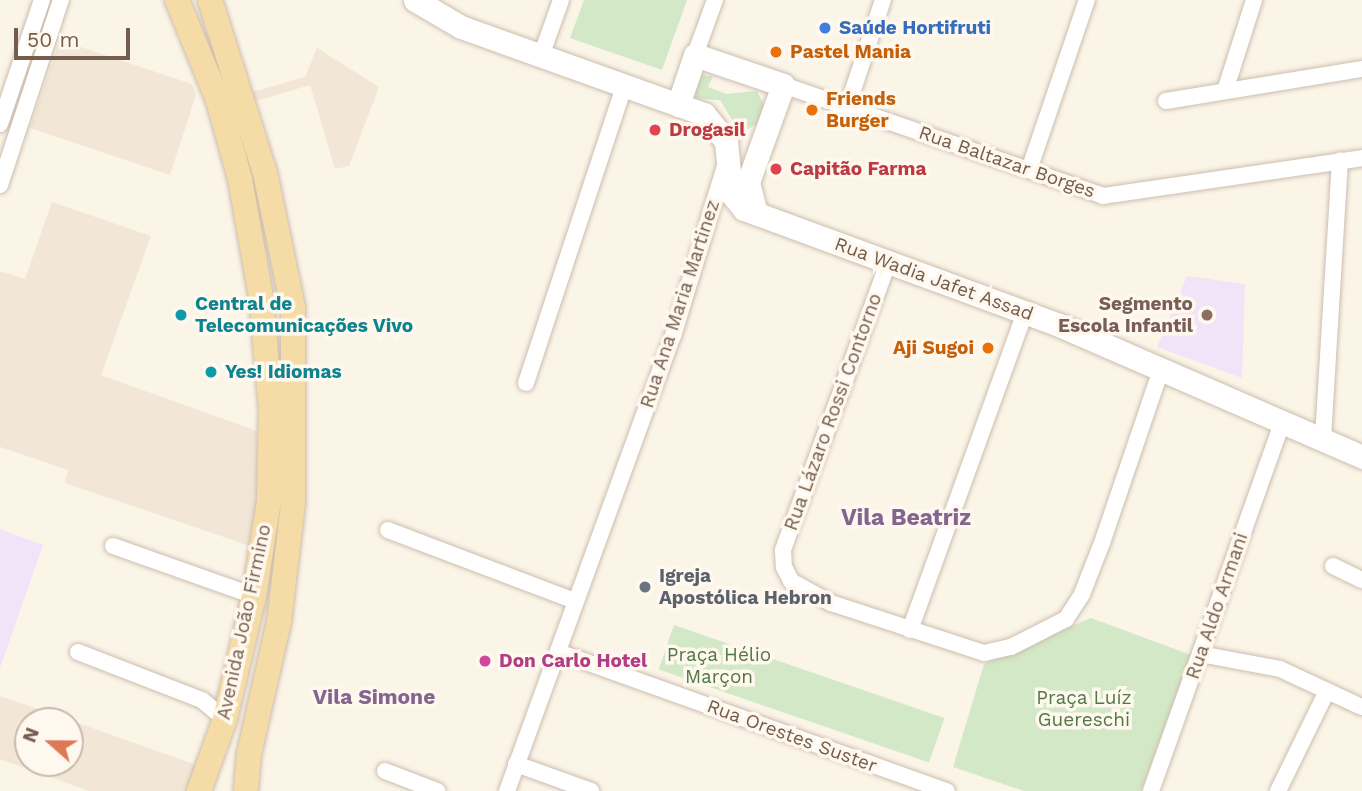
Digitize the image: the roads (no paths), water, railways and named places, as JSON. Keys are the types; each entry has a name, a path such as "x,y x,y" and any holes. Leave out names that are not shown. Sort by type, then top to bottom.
{"main road":[{"name":"Avenida João Firmino","path":"177,0 225,125 261,297 271,411 269,501 254,596 225,719 199,791"},
{"name":"Avenida João Firmino","path":"210,0 265,173 293,307 292,517 279,622 249,754 246,791"}],"street":[{"path":"0,124 42,0"},
{"path":"0,184 61,0"},
{"path":"415,0 461,27 704,114 723,135 741,139 767,128"},
{"path":"541,56 561,0"},
{"path":"678,105 715,0"},
{"path":"848,105 883,0"},
{"path":"1029,170 1087,0"},
{"path":"1225,91 1254,0"},
{"path":"695,55 783,85 748,183 756,213"},
{"path":"1166,101 1362,69"},
{"name":"Rua Baltazar Borges","path":"783,85 1115,197 1362,158"},
{"path":"526,383 624,86"},
{"name":"Rua Ana Maria Martinez","path":"507,791 673,336 726,163 723,135"},
{"path":"1323,438 1340,161"},
{"name":"Rua Wadia Jafet Assad","path":"726,163 735,203 756,213 1026,312 1162,367 1362,457"},
{"name":"Rua Lázaro Rossi Contorno","path":"888,262 790,528 784,568 791,581 808,594 910,630 993,653 1066,619 1082,594 1098,553 1162,367"},
{"path":"910,630 1026,312"},
{"name":"Rua Aldo Armani","path":"1151,791 1283,420"},
{"path":"388,530 575,601"},
{"path":"113,546 254,596"},
{"path":"1333,566 1362,580"},
{"path":"78,652 202,699 225,719"},
{"name":"Rua Orestes Suster","path":"558,652 947,791"},
{"path":"1200,654 1280,669 1362,707"},
{"path":"1278,791 1327,691"},
{"path":"202,699 231,693"},
{"path":"516,764 591,791"},
{"path":"385,771 437,791"}],"place":[{"name":"Saúde Hortifruti","path":"825,28"},
{"name":"Pastel Mania","path":"776,52"},
{"name":"Friends Burger","path":"812,110"},
{"name":"Drogasil","path":"655,130"},
{"name":"Capitão Farma","path":"776,169"},
{"name":"Central de Telecomunicações Vivo","path":"181,315"},
{"name":"Segmento Escola Infantil","path":"1207,315"},
{"name":"Aji Sugoi","path":"988,348"},
{"name":"Yes! Idiomas","path":"211,372"},
{"name":"Igreja Apostólica Hebron","path":"645,587"},
{"name":"Don Carlo Hotel","path":"485,661"}],"district":[{"name":"Vila Beatriz","path":"906,518"},
{"name":"Vila Simone","path":"374,697"}],"park label":[{"name":"Praça Hélio Marçon","path":"719,666"},
{"name":"Praça Luíz Guereschi","path":"1084,709"}]}
